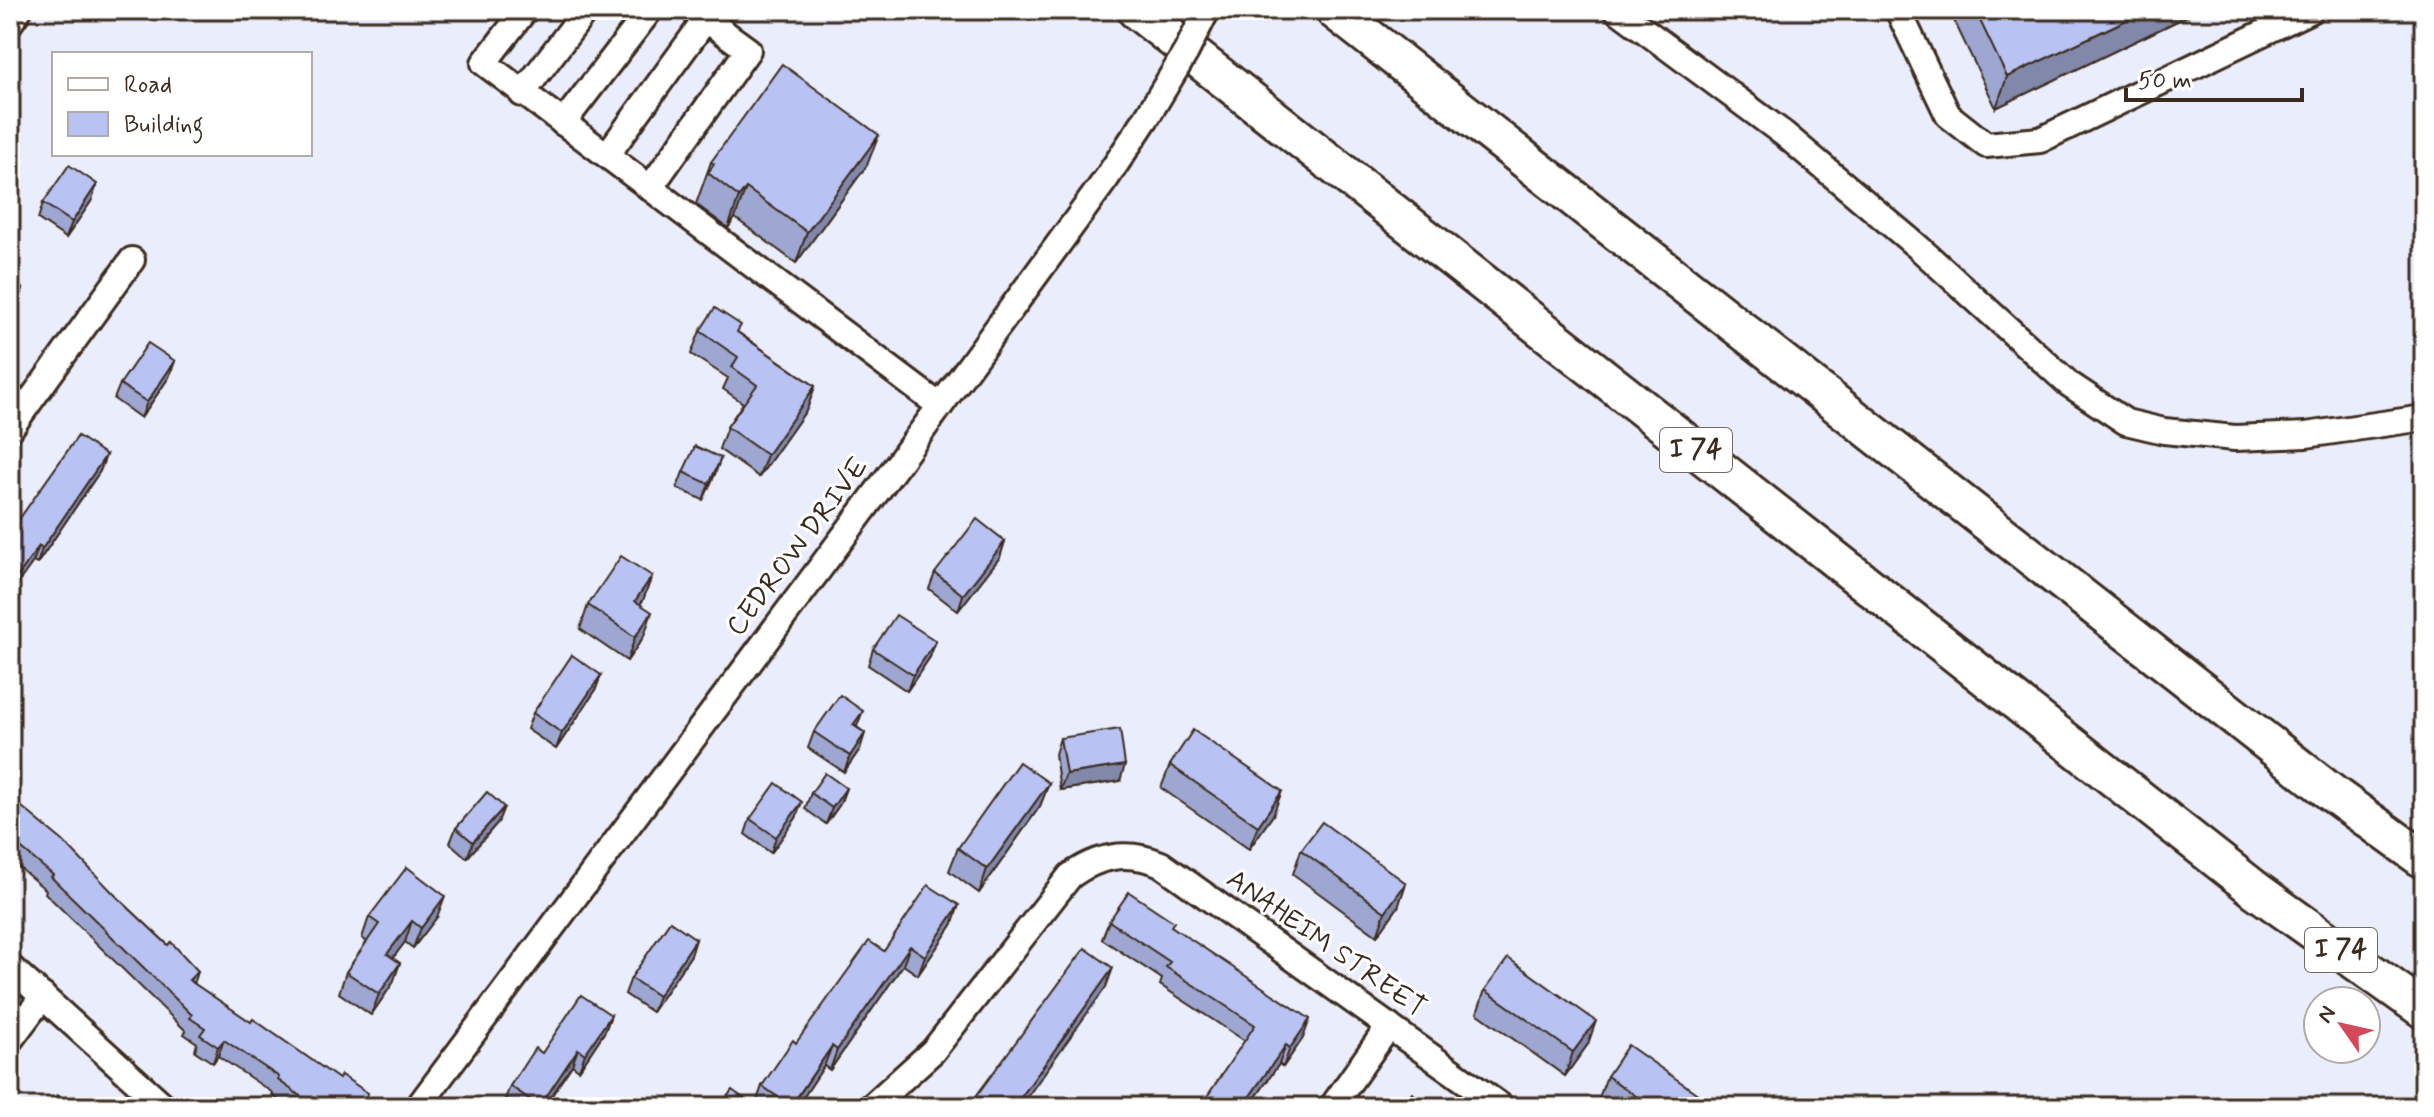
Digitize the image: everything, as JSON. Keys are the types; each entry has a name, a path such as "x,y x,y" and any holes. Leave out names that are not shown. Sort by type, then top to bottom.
{"highway":[{"name":"I 74","path":"1136,10 2257,891 2424,1010"},
{"path":"1334,10 2333,794 2424,860"}],"street":[{"path":"10,23 19,10"},
{"path":"525,10 484,63 940,406"},
{"path":"522,94 586,10"},
{"path":"563,123 650,10"},
{"name":"CEDROW DRIVE","path":"418,1107 1106,179 1186,52 1207,10"},
{"path":"1617,10 1784,134 1918,247 2069,384 2126,422 2164,431 2235,438 2306,435 2424,418"},
{"path":"1898,10 1948,115 1986,145 2040,140 2311,10"},
{"path":"607,155 699,15 748,50 650,188"},
{"path":"10,429 132,260"},
{"name":"ANAHEIM STREET","path":"871,1107 933,1051 1070,876 1088,864 1106,857 1124,855 1161,864 1502,1107"},
{"path":"10,967 165,1107"},
{"path":"10,1040 43,996"},
{"path":"1332,1107 1389,1026"}],"building":[{"path":"1975,10 2147,10 2007,77"},
{"path":"782,64 879,135 807,232 746,188 739,197 708,173 714,164 711,162"},
{"path":"69,165 97,184 72,222 43,203"},
{"path":"10,280 23,289 10,308"},
{"path":"715,308 741,325 737,332 815,386 767,455 727,427 757,385 732,367 738,357 700,331"},
{"path":"148,343 175,361 147,402 120,384"},
{"path":"78,436 106,455 42,549 39,546 10,587 10,532"},
{"path":"695,446 721,458 709,484 683,472"},
{"path":"977,519 1005,541 963,595 935,573"},
{"path":"621,556 652,576 635,601 652,612 635,637 588,605"},
{"path":"896,615 936,641 913,675 873,649"},
{"path":"572,655 601,675 562,733 533,713"},
{"path":"840,695 863,711 853,725 865,733 850,756 814,732"},
{"path":"1120,729 1125,765 1066,774 1060,738"},
{"path":"1193,730 1282,791 1258,826 1170,765"},
{"path":"1019,762 1049,783 987,869 958,848"},
{"path":"825,773 846,788 832,808 811,793"},
{"path":"776,783 802,802 776,837 750,819"},
{"path":"487,792 504,807 473,842 456,828"},
{"path":"10,795 63,841 168,945 171,942 198,971 189,980 251,1022 253,1019 339,1079 341,1075 368,1093 359,1107 316,1107 278,1080 279,1077 224,1040 218,1047 200,1035 205,1028 190,1018 192,1015 51,877 53,875 11,840"},
{"path":"1322,822 1406,883 1385,912 1301,850"},
{"path":"407,867 445,896 421,928 412,921 387,954 400,963 379,994 346,972 379,924 369,917"},
{"path":"928,885 959,905 925,956 910,946 837,1050 832,1046 791,1106 762,1086 869,941 884,951"},
{"path":"1129,892 1174,922 1171,926 1310,1019 1290,1048 1286,1045 1242,1107 1200,1107 1255,1025 1166,967 1170,962 1109,921"},
{"path":"670,921 696,939 658,996 631,978"},
{"path":"1085,948 1113,968 1014,1107 968,1107"},
{"path":"1508,958 1596,1021 1573,1052 1485,990"},
{"path":"581,995 611,1015 585,1054 578,1049 540,1106 510,1086 535,1048 542,1053"},
{"path":"1628,1045 1716,1107 1652,1107 1607,1076"},
{"path":"732,1090 756,1107 720,1107"},
{"path":"1412,1093 1433,1107 1402,1107"},
{"path":"57,1095 75,1107 49,1107"}]}
